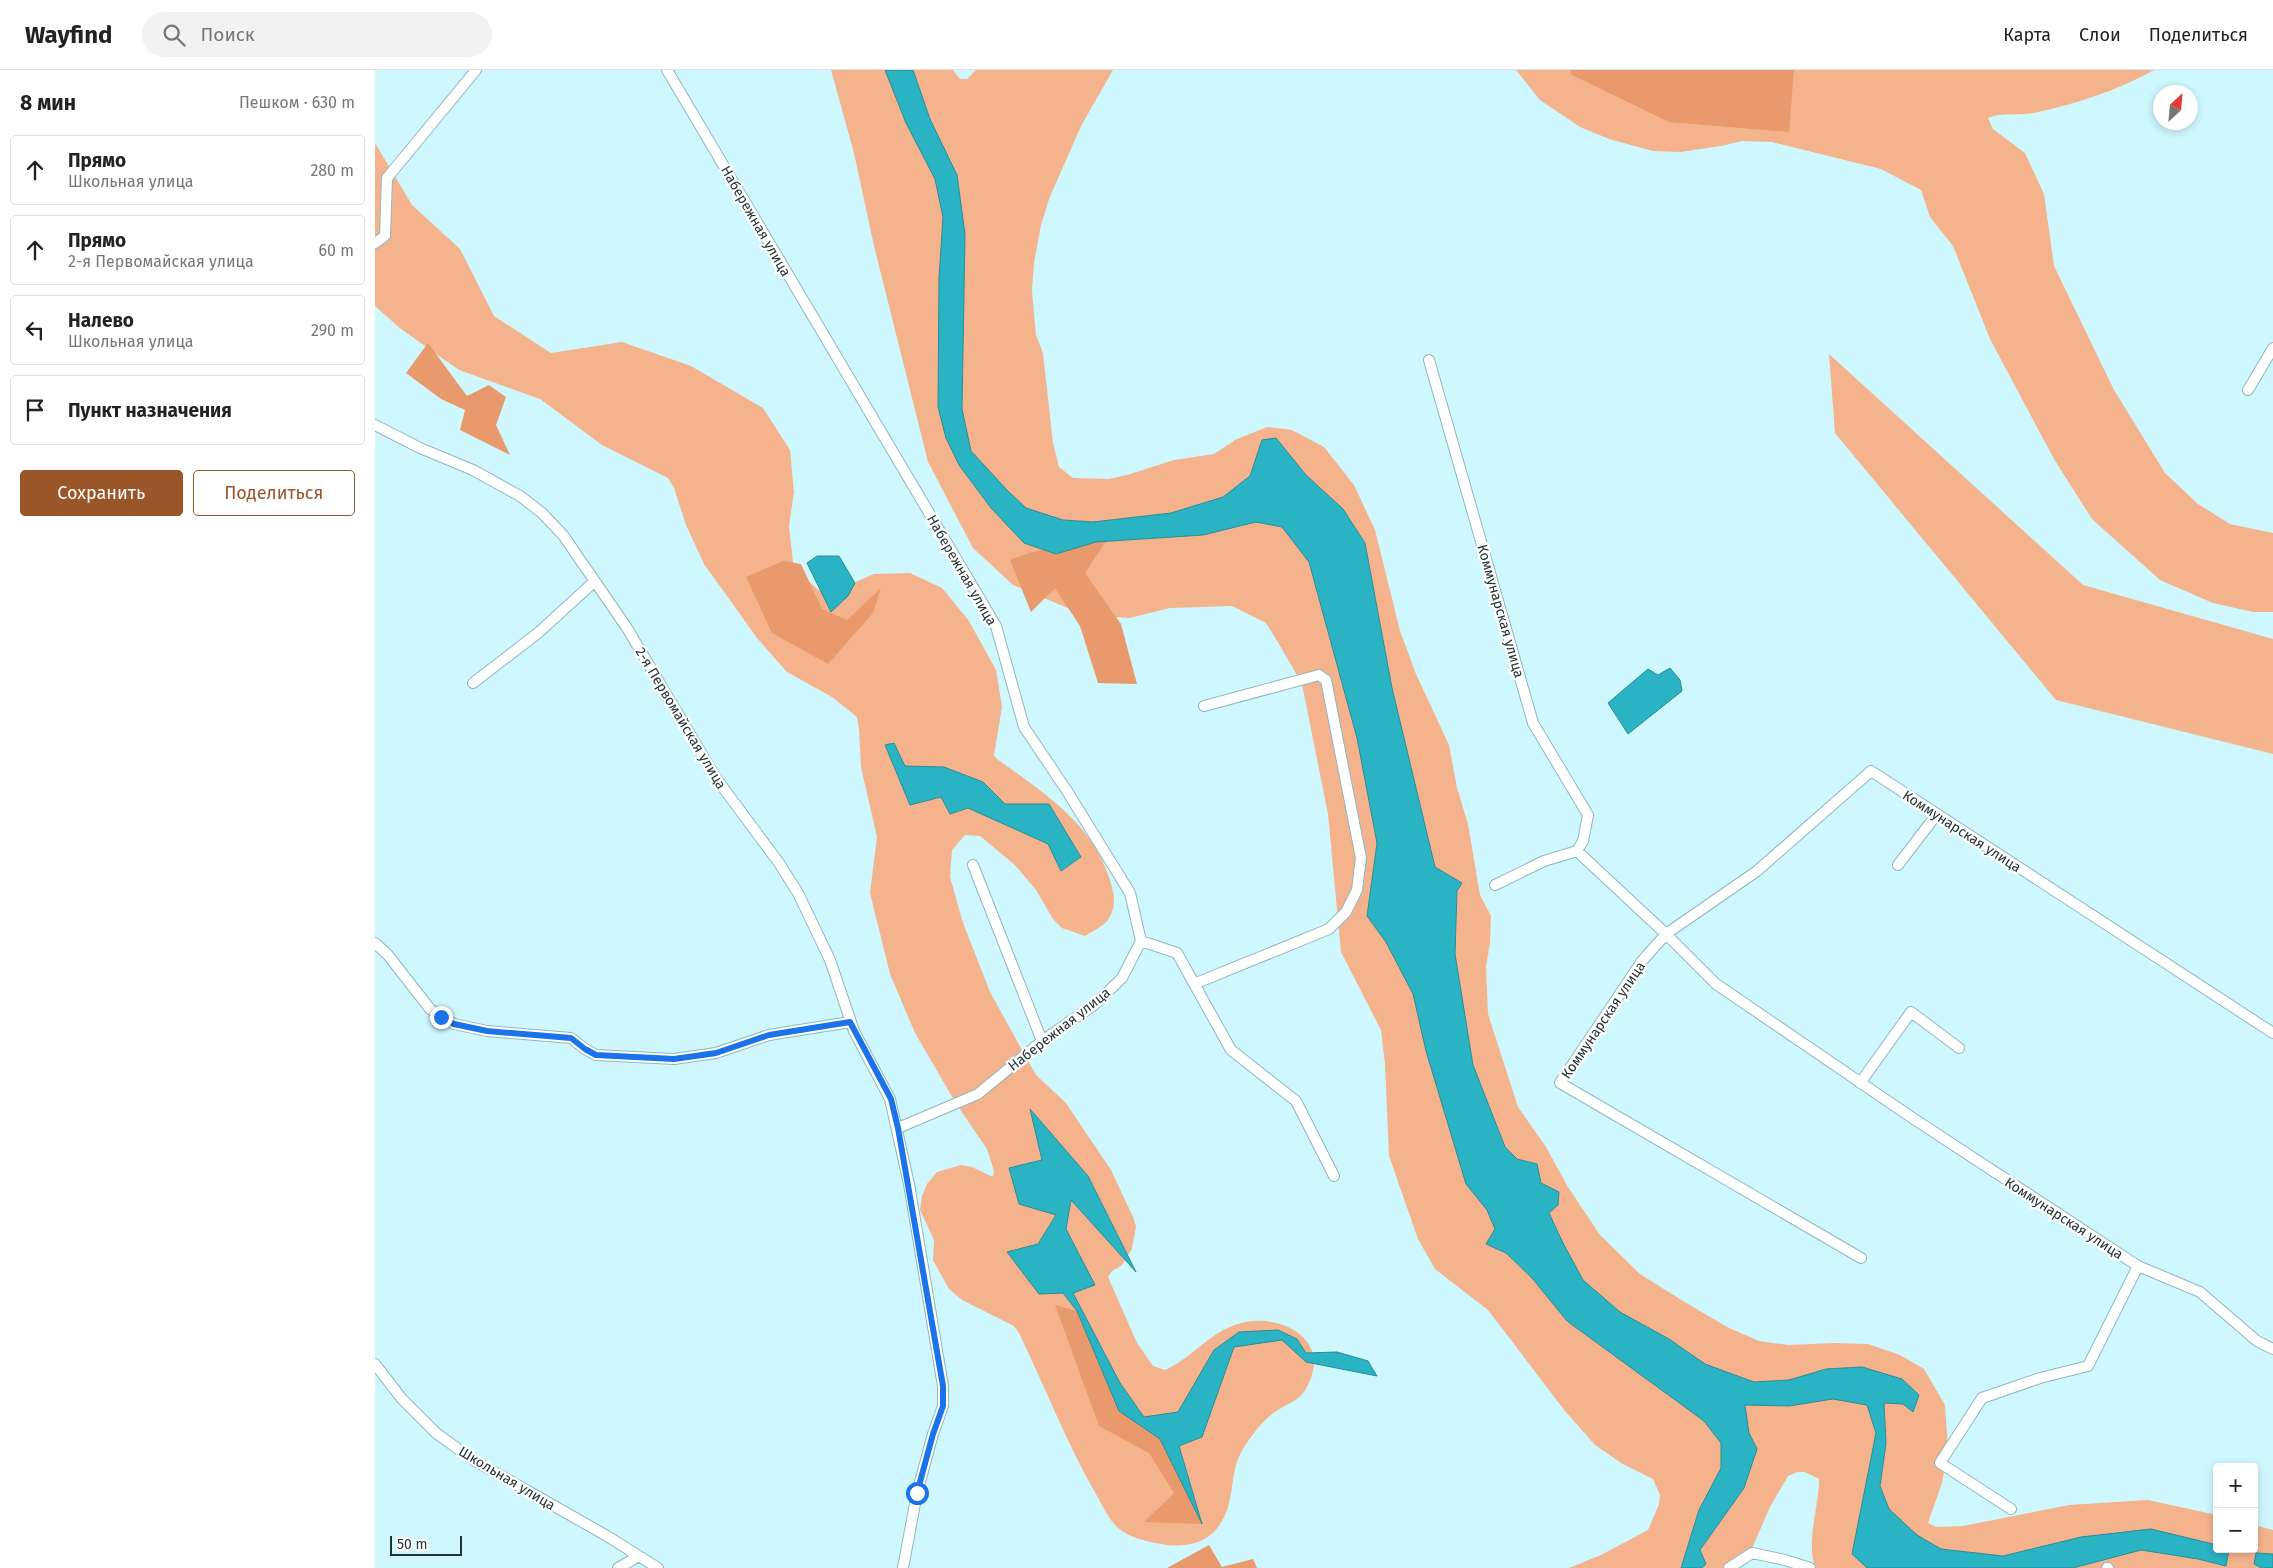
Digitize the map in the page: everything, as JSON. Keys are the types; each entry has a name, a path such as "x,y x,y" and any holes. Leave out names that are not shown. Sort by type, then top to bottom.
{"street":[{"path":"375,243 385,236 387,178 476,70"},
{"name":"Набережная улица","path":"667,70 995,626 1023,727 1067,791 1130,893 1141,941 1122,978 1094,1005 1042,1041 978,1094 898,1128"},
{"path":"2248,390 2273,348"},
{"name":"Коммунарская улица","path":"1429,360 1533,723 1587,815 1583,841 1577,851 1667,934 1715,984 1860,1083 2138,1266 2200,1292 2257,1341 2273,1349"},
{"name":"2-я Первомайская улица","path":"375,425 420,448 473,470 520,496 543,514 563,535 632,636 716,778 779,863 798,893 831,960 850,1022 891,1099 898,1128"},
{"path":"473,683 538,634 595,581"},
{"path":"1194,984 1329,929 1346,912 1357,890 1361,858 1326,680 1319,675 1204,706"},
{"name":"Коммунарская улица","path":"1861,1258 1560,1084 1642,961 1667,934 1757,872 1871,771 2273,1033"},
{"path":"1898,865 1937,814"},
{"path":"1495,884 1544,860 1577,851"},
{"path":"973,865 1042,1041"},
{"path":"1141,941 1177,953 1231,1050 1296,1101 1334,1176"},
{"path":"375,943 388,955 429,1009 454,1024 487,1031 571,1038 596,1055 674,1059 716,1053 769,1035 850,1022"},
{"path":"1860,1083 1911,1012 1959,1048"},
{"path":"898,1128 943,1386 943,1406 933,1434 917,1493 903,1568"},
{"path":"2011,1510 1940,1463 1982,1398 2040,1378 2088,1366 2138,1266"},
{"name":"Школьная улица","path":"375,1364 402,1399 436,1433 475,1461 658,1568"},
{"path":"1729,1568 1752,1553 1810,1568"},
{"path":"617,1568 639,1556"}],"shaded area":[{"path":"831,70 953,70 960,79 967,79 976,70 1113,70 1081,126 1049,199 1041,225 1034,263 1032,291 1036,335 1043,353 1053,443 1059,467 1073,478 1109,479 1174,460 1214,454 1235,440 1267,427 1292,430 1324,447 1354,485 1375,530 1400,631 1416,674 1449,745 1457,788 1468,824 1480,895 1491,916 1490,943 1486,967 1488,1014 1518,1107 1546,1147 1568,1187 1600,1235 1640,1274 1727,1327 1759,1341 1788,1345 1868,1344 1900,1355 1924,1369 1945,1405 1948,1447 1942,1483 1928,1523 1936,1527 1963,1526 2069,1505 2148,1500 2213,1514 2213,1553 2258,1553 2258,1526 2273,1530 2273,1568 1815,1568 1812,1535 1819,1479 1805,1472 1797,1472 1788,1476 1770,1507 1750,1553 1738,1568 1569,1568 1601,1555 1648,1530 1659,1504 1660,1495 1653,1479 1621,1463 1595,1445 1565,1411 1488,1310 1435,1269 1418,1239 1389,1156 1385,1064 1381,1030 1341,952 1328,814 1302,684 1266,623 1232,606 1170,608 1129,618 1084,615 1013,585 973,548 928,462 874,246 854,153"},
{"path":"1516,70 2154,70 2111,90 2065,105 2034,113 1999,115 1988,118 1993,129 2025,153 2044,194 2054,266 2114,390 2165,473 2198,504 2230,524 2273,533 2273,612 2253,612 2213,603 2160,580 2092,519 2054,459 1990,339 1953,246 1930,217 1921,190 1881,169 1772,142 1742,141 1680,152 1653,151 1609,139 1580,127 1540,100"},
{"path":"1570,70 1794,70 1789,132 1669,122 1572,75"},
{"path":"375,143 412,205 460,249 494,316 551,353 622,342 691,366 763,408 790,450 794,492 789,526 793,562 817,589 829,597 846,586 874,574 910,573 942,588 969,621 996,670 1002,707 994,755 1050,798 1080,827 1093,844 1103,863 1112,889 1114,903 1110,916 1102,925 1085,936 1062,928 1053,919 1036,890 1015,865 980,836 965,835 952,850 950,877 963,923 990,992 1036,1075 1066,1103 1111,1170 1133,1217 1136,1226 1132,1249 1122,1265 1112,1271 1108,1277 1137,1343 1153,1366 1165,1370 1183,1360 1225,1329 1251,1321 1267,1321 1283,1325 1297,1332 1307,1341 1313,1354 1313,1369 1304,1392 1266,1420 1243,1449 1235,1470 1226,1512 1221,1523 1213,1533 1203,1540 1179,1546 1167,1545 1135,1537 1118,1528 1106,1513 1086,1476 1019,1333 1014,1326 962,1300 949,1289 933,1260 934,1240 920,1210 922,1196 927,1184 937,1172 961,1165 972,1167 991,1176 993,1176 994,1171 987,1149 957,1105 915,1033 890,974 870,893 877,837 861,767 857,717 832,697 787,672 757,638 704,564 686,525 674,488 668,478 602,445 540,399 459,370 401,329 375,306"},
{"path":"428,343 467,396 489,385 506,397 496,425 510,455 460,430 465,410 441,399 406,373"},
{"path":"1829,354 2083,585 2273,639 2273,754 2056,700 1835,433"},
{"path":"1110,535 1085,573 1121,624 1137,684 1098,683 1080,626 1055,588 1031,612 1010,560 1029,553"},
{"path":"783,561 801,564 822,609 847,620 881,588 873,613 828,664 772,633 746,577"},
{"path":"1055,1305 1077,1311 1119,1411 1160,1439 1202,1524 1144,1522 1174,1493 1149,1453 1099,1426"},
{"path":"1209,1545 1222,1567 1253,1559 1257,1568 1167,1568"}],"water":[{"path":"885,70 913,70 930,119 957,175 965,234 962,409 971,451 1026,508 1063,520 1093,522 1171,513 1223,497 1250,476 1262,440 1276,438 1306,475 1343,509 1365,543 1392,688 1435,867 1462,883 1457,891 1455,954 1473,1065 1505,1147 1517,1159 1537,1164 1541,1183 1559,1192 1558,1205 1549,1213 1583,1280 1620,1312 1669,1339 1705,1364 1754,1382 1789,1380 1826,1369 1862,1367 1902,1379 1919,1395 1913,1412 1903,1404 1884,1403 1886,1443 1880,1486 1889,1509 1917,1535 1941,1549 2003,1556 2081,1537 2151,1529 2213,1544 2213,1553 2228,1553 2226,1566 2198,1559 2141,1550 2073,1568 1867,1568 1852,1554 1876,1433 1867,1405 1833,1399 1789,1406 1745,1405 1749,1433 1757,1449 1744,1488 1700,1550 1706,1564 1702,1568 1681,1568 1699,1510 1721,1468 1721,1443 1704,1421 1567,1321 1532,1278 1506,1253 1486,1244 1495,1229 1487,1210 1466,1184 1426,1051 1413,994 1386,942 1367,916 1377,843 1357,738 1309,562 1282,527 1256,522 1203,535 1096,542 1056,554 1024,543 991,508 959,465 946,438 938,407 939,278 943,217 935,179 906,123"},
{"path":"817,556 839,556 855,583 848,596 831,612 807,563"},
{"path":"1670,668 1680,680 1682,691 1628,734 1608,703 1648,669 1658,675"},
{"path":"894,743 905,766 944,767 983,782 1005,804 1049,804 1081,857 1061,871 1048,844 968,808 950,814 941,797 910,805 885,745"},
{"path":"1030,1109 1088,1176 1136,1272 1071,1200 1066,1229 1095,1285 1073,1293 1120,1383 1144,1417 1178,1412 1214,1350 1239,1332 1278,1330 1297,1339 1306,1353 1337,1352 1368,1361 1377,1376 1306,1362 1282,1340 1234,1347 1202,1437 1179,1446 1202,1524 1160,1439 1119,1411 1077,1311 1063,1293 1039,1294 1007,1252 1038,1244 1056,1215 1019,1204 1009,1168 1042,1160"},
{"path":"2256,1553 2273,1554 2273,1568 2261,1568 2254,1564"}],"route":[{"path":"441,1017 454,1024 487,1031 571,1038 596,1055 674,1059 716,1053 769,1035 850,1022 891,1099 909,1184 943,1386 943,1406 933,1434 917,1493"}]}
